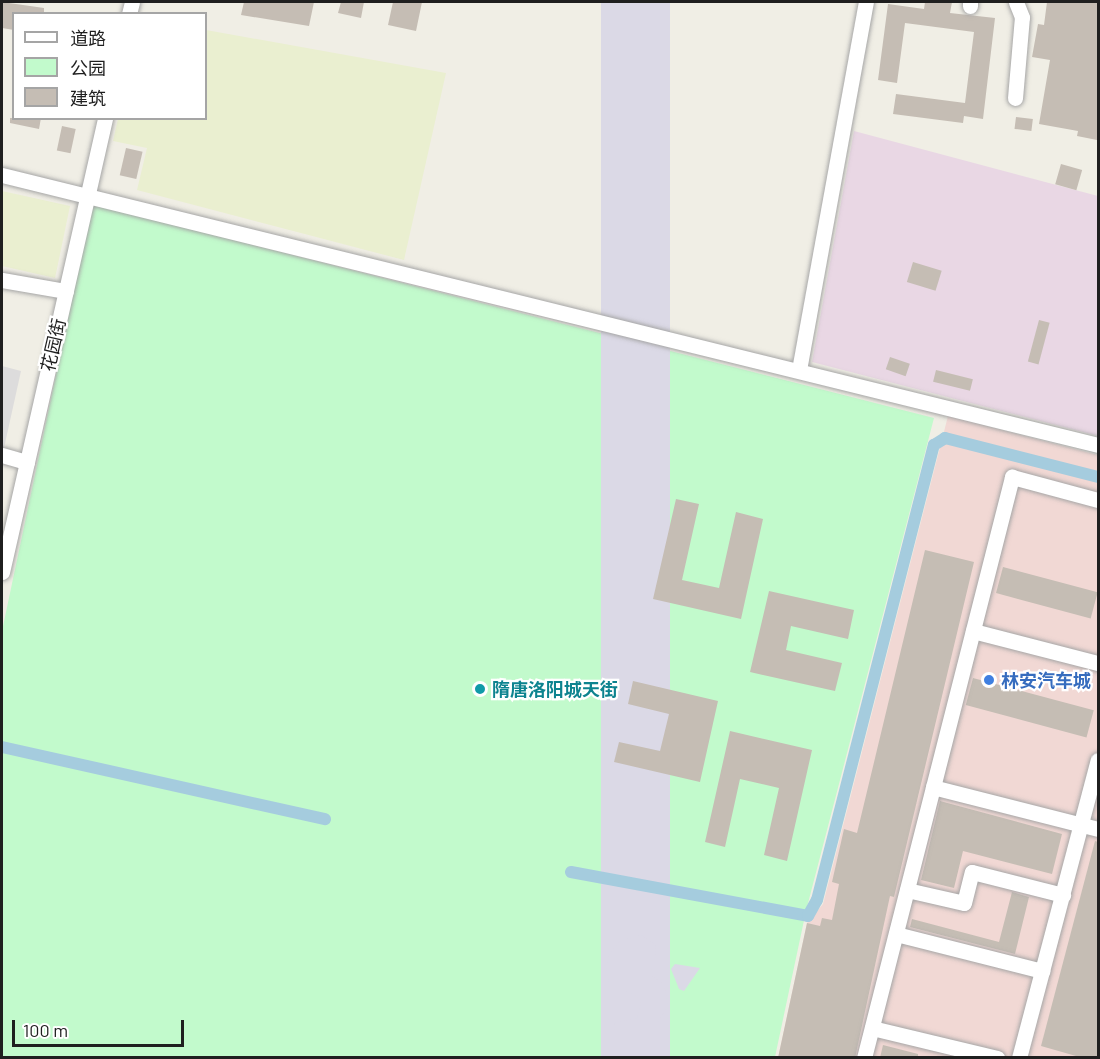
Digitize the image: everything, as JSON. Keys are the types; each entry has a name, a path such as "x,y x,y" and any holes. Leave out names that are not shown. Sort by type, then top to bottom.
{"street":[{"path":"799,370 866,2"},
{"path":"1015,98 1022,17 1016,2"},
{"name":"花园街","path":"2,572 105,120"},
{"path":"2,175 1098,445"},
{"path":"2,280 66,291"},
{"path":"2,455 27,462"},
{"path":"864,1058 1012,477 1098,500"},
{"path":"973,631 1098,663"},
{"path":"1019,1058 1098,760"},
{"path":"933,787 1098,829"},
{"path":"907,890 964,903 972,872 1063,895"},
{"path":"896,934 1042,971"},
{"path":"872,1028 997,1058"}],"shaded area":[{"path":"601,2 670,2 670,1058 601,1058"},
{"path":"854,131 1098,196 1098,436 812,362"},
{"path":"2,366 21,371 4,448 2,448"},
{"name":"林安汽车城","path":"948,416 1098,455 1098,1057 778,1058 807,923 823,904"},
{"path":"642,935 655,945 656,954 650,974 664,985 668,1004 656,1027 638,1036 624,1036 615,1033 614,1023 637,1018 641,1004 635,994 610,988 606,966 610,953 620,941"},
{"path":"675,964 700,968 684,991 679,989 671,969"}],"green space":[{"path":"207,30 446,73 404,260 137,190 147,148 113,141 118,120 207,120"},
{"path":"2,191 70,206 55,278 2,266"},
{"path":"92,204 934,418 806,911 775,1057 2,1058 2,631"}],"building":[{"path":"2,2 44,8 44,12 12,12 12,30 2,28"},
{"path":"244,2 314,2 309,26 241,15"},
{"path":"341,2 364,2 361,18 338,13"},
{"path":"393,2 422,2 416,31 388,25"},
{"path":"925,2 952,2 950,13 995,18 983,119 964,116 963,123 893,114 896,94 965,103 974,32 905,23 897,83 878,80 888,4 924,9"},
{"path":"1047,2 1098,2 1097,140 1077,136 1078,131 1039,124 1050,60 1032,57 1038,24 1044,25"},
{"path":"1016,117 1033,119 1031,131 1015,129"},
{"path":"10,118 12,120 41,120 39,129 10,123"},
{"path":"62,126 76,129 70,153 57,150"},
{"path":"126,148 143,152 136,179 120,175"},
{"path":"1061,164 1082,170 1076,190 1055,184"},
{"path":"913,262 942,271 936,291 907,282"},
{"path":"1039,320 1050,323 1038,364 1028,362"},
{"path":"890,357 910,364 906,376 886,369"},
{"path":"936,370 973,379 970,391 933,382"},
{"path":"676,499 699,504 682,580 719,588 736,512 763,519 741,619 653,599"},
{"path":"925,550 974,562 894,897 890,896 855,1058 778,1058 807,923 820,926 822,918 832,920 839,884 832,882 844,829 857,833"},
{"path":"1003,567 1098,592 1091,618 996,593"},
{"path":"769,591 854,610 848,639 791,626 786,650 842,663 835,691 750,672"},
{"path":"973,678 1094,710 1086,737 966,705"},
{"path":"633,681 718,701 700,782 614,762 619,742 660,751 669,714 628,704"},
{"path":"730,731 812,750 787,861 764,855 779,788 740,779 725,847 705,842"},
{"path":"940,801 1062,834 1052,874 963,851 954,888 921,880"},
{"path":"1095,841 1098,842 1098,1058 1083,1058 1041,1046"},
{"path":"1012,892 1029,897 1015,954 910,927 912,919 999,942"},
{"path":"883,1045 918,1054 918,1058 880,1058"}],"waterway":[{"path":"571,872 808,916 817,900 934,445 945,438 1098,477"},
{"path":"2,747 325,819"}],"place":[{"name":"林安汽车城","path":"989,680"},
{"name":"隋唐洛阳城天街","path":"480,689"}]}
